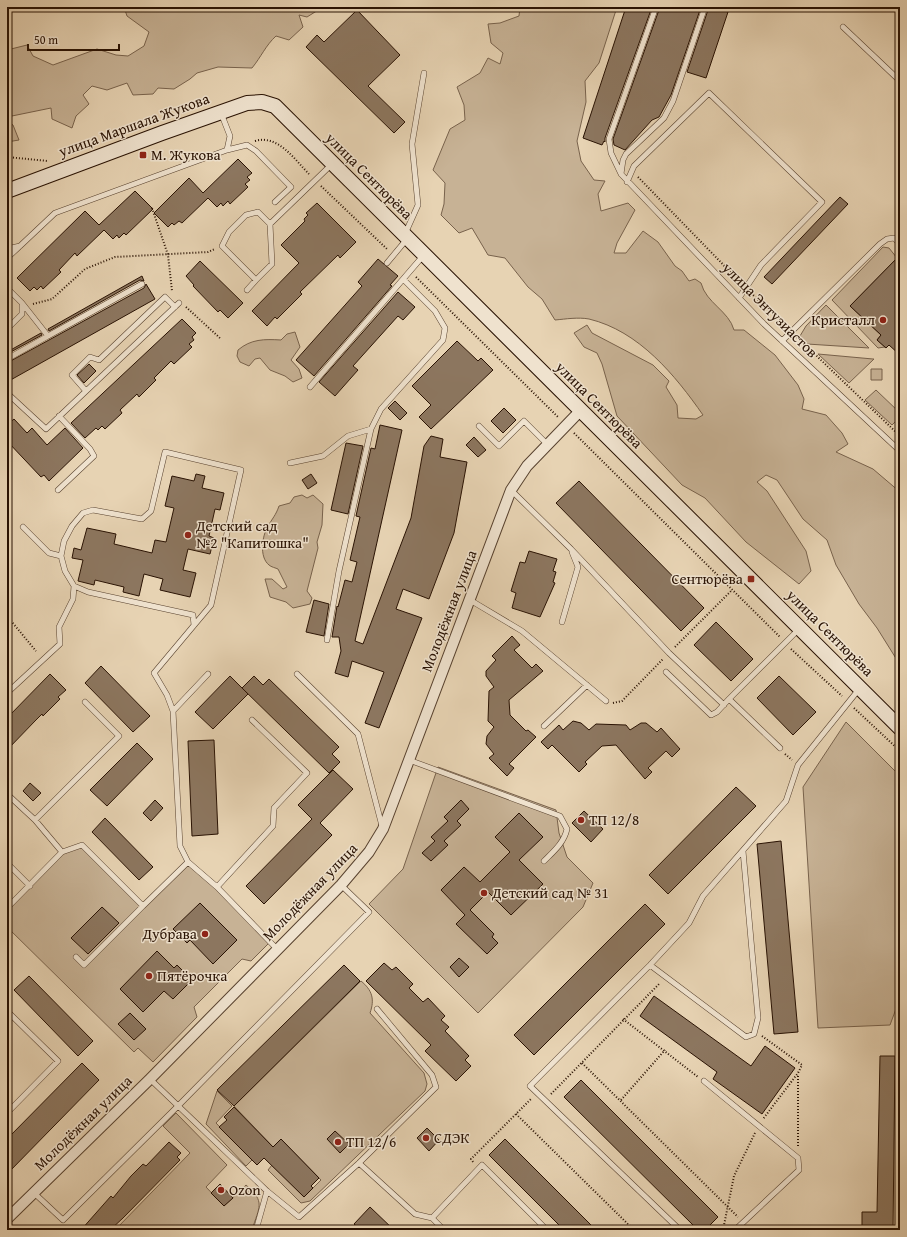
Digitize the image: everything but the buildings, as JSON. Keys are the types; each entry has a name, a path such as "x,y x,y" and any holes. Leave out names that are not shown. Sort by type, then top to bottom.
{"main road":[{"name":"улица Маршала Жукова","path":"7,190 247,103 262,102 275,106"},
{"name":"улица Сентюрёва","path":"275,106 900,728"}],"street":[{"name":"Молодёжная улица","path":"7,1219 150,1079 276,949 341,885 369,852 383,829 511,490 527,466 580,410"}],"lane":[{"name":"улица Энтузиастов","path":"656,7 609,140 611,153 621,174 627,182 782,341 900,451"},
{"path":"621,174 623,160 626,154 664,118 673,101 705,7"},
{"path":"843,27 900,82"},
{"path":"387,263 406,236 418,205 412,144 424,73"},
{"path":"627,182 634,166 709,93 822,202 761,265 739,298"},
{"path":"221,112 230,136 227,150"},
{"path":"7,258 54,213 227,150 247,145 256,151 290,187 275,202"},
{"path":"270,224 332,164"},
{"path":"247,290 272,264 270,224 258,212 246,215 229,232 222,246 256,280"},
{"path":"782,341 880,244 887,239 894,238 900,244"},
{"path":"7,248 20,246"},
{"path":"310,387 424,255"},
{"path":"327,640 339,571 371,429 381,409 443,340 445,328 435,311 403,279"},
{"path":"7,359 142,284"},
{"path":"7,288 22,303 48,336"},
{"path":"7,393 46,429 177,305 166,297 99,360 90,357 72,375 86,391"},
{"path":"7,329 22,314 22,303"},
{"path":"58,490 94,456 90,449 59,416"},
{"path":"479,426 499,446 524,421 547,444"},
{"path":"290,463 323,456 348,436 371,429"},
{"path":"7,693 60,644 59,627 73,599 74,586 65,571 61,556 67,536 83,513 93,510 142,519 151,511 165,452 241,470 211,605 154,673 167,695 173,711 180,846 188,862 217,888 276,949"},
{"path":"511,490 571,549 669,653 724,705"},
{"path":"23,527 49,552 61,556"},
{"path":"562,622 578,567 571,549"},
{"path":"74,586 88,592 193,615 194,625"},
{"path":"470,600 522,631 606,701"},
{"path":"666,672 711,715 717,712 800,628"},
{"path":"173,711 208,674"},
{"path":"297,674 358,734 383,829"},
{"path":"544,726 587,685"},
{"path":"680,1230 530,1086 538,1076 650,965 689,923 703,896 786,801 798,765 861,688"},
{"path":"729,699 780,748"},
{"path":"36,820 119,736 85,702"},
{"path":"217,888 273,826 274,808 307,773 252,720"},
{"path":"409,760 560,816 567,829 566,834 559,846 544,861"},
{"path":"7,794 36,820 62,852"},
{"path":"7,908 62,852 82,845 143,906"},
{"path":"650,965 665,978 746,1037 754,1034 758,1018 743,851"},
{"path":"76,957 84,965 188,862"},
{"path":"7,863 30,886"},
{"path":"34,1192 63,1220 179,1105 369,912 341,885"},
{"path":"150,1079 179,1105 267,1191 300,1217 359,1163 436,1087 432,1075 377,1009"},
{"path":"7,1011 58,1061 7,1113"},
{"path":"704,1081 798,1158 799,1170 735,1230"},
{"path":"359,1163 415,1214 432,1218 444,1230"},
{"path":"432,1218 482,1165 547,1230"},
{"path":"256,1230 267,1191"},
{"path":"900,1210 900,1230"}],"path":[{"path":"247,145 262,139 277,142 394,255"},
{"path":"7,157 49,161"},
{"path":"632,171 746,288 900,436"},
{"path":"152,208 168,255 170,289 177,305 184,305 221,339"},
{"path":"22,303 27,305 52,300 85,269 115,257 208,252 222,246"},
{"path":"410,272 671,530"},
{"path":"7,616 7,632"},
{"path":"7,616 36,651"},
{"path":"780,748 798,765"},
{"path":"545,1101 623,1019 665,978"},
{"path":"623,1019 704,1081"},
{"path":"723,1230 734,1176 758,1126 798,1073 802,1065 755,1031"},
{"path":"620,1100 665,1050"},
{"path":"582,1063 744,1222"},
{"path":"798,1073 798,1158"},
{"path":"478,1169 471,1159 537,1093"},
{"path":"516,1114 634,1230"}],"shaded area":[{"path":"124,7 323,7 307,17 299,15 303,27 289,40 276,36 269,43 252,68 218,67 197,73 174,89 158,88 153,94 133,95 127,83 107,90 92,86 83,95 89,104 76,116 72,128 52,119 51,108 7,117 7,50 27,45 33,56 53,65 97,49 116,55 128,56 144,46 149,32 127,16"},
{"path":"520,7 617,7 599,63 585,81 586,102 577,141 581,161 594,180 605,181 598,194 601,211 628,203 635,210 617,243 614,253 626,253 643,231 658,242 675,266 682,271 689,281 695,279 701,283 708,296 727,317 734,330 744,330 775,355 798,385 804,399 802,409 826,415 842,433 848,444 836,452 873,469 900,492 900,662 897,660 877,628 859,604 836,565 827,540 803,519 777,480 766,475 757,482 767,491 806,551 811,571 799,584 746,542 705,498 682,485 617,416 602,364 597,353 584,347 574,333 587,325 592,333 653,365 669,381 666,387 677,405 678,418 696,419 703,415 668,370 654,356 624,333 607,325 585,318 555,320 542,299 528,287 505,258 488,255 472,228 459,233 441,215 444,204 445,183 433,170 450,129 465,120 464,105 457,87 480,73 488,58 500,64 503,53 491,43 488,24 500,23 519,16"},
{"path":"7,121 13,125 19,140 7,142"},
{"path":"883,247 889,248 897,258 850,306 881,335 877,340 885,347 878,348 832,300"},
{"path":"826,305 869,348 807,344 800,336 806,326"},
{"path":"295,332 300,347 291,360 299,369 302,378 293,382 285,376 270,370 260,358 255,359 249,366 240,362 237,356 238,350 243,346 263,340 281,340 287,334"},
{"path":"818,354 873,359 874,359 849,383"},
{"path":"871,369 882,369 882,380 871,380"},
{"path":"876,390 899,412 897,420 892,425 865,400"},
{"path":"302,495 307,498 313,495 323,504 322,525 307,591 312,598 310,604 293,608 286,602 270,597 265,579 272,579 283,589 287,587 278,569 270,566 266,561 262,546 266,530 279,506 290,503 294,497"},
{"path":"846,722 900,776 900,998 890,1025 818,1028 803,787"},
{"name":"Детский сад № 31","path":"438,767 556,810 559,833 567,857 593,883 583,907 478,1013 369,904 403,869"},
{"path":"82,845 143,906 188,862 217,887 269,943 251,961 242,959 194,1007 197,1017 153,1062 138,1048 134,1052 7,927 7,908 62,852"},
{"path":"361,981 372,995 372,1008 370,1013 424,1073 427,1084 425,1091 310,1201 301,1203 268,1170 272,1165 304,1197 321,1180 281,1139 273,1147 234,1106"},
{"path":"217,1091 232,1106 216,1123 252,1160 246,1166 206,1124"},
{"path":"176,1113 227,1165 206,1187 224,1206 246,1185 256,1196 259,1201 259,1205 252,1230 115,1230 190,1153 163,1126"}],"place":[{"name":"М. Жукова","path":"143,155"},
{"name":"Кристалл","path":"883,320"},
{"name":"Детский сад №2 \"Капитошка\"","path":"188,535"},
{"name":"Сентюрёва","path":"751,579"},
{"name":"ТП 12/8","path":"581,820"},
{"name":"Детский сад № 31","path":"484,893"},
{"name":"Дубрава","path":"205,934"},
{"name":"Пятёрочка","path":"149,976"},
{"name":"СДЭК","path":"426,1138"},
{"name":"ТП 12/6","path":"338,1142"},
{"name":"Ozon","path":"221,1190"}]}
